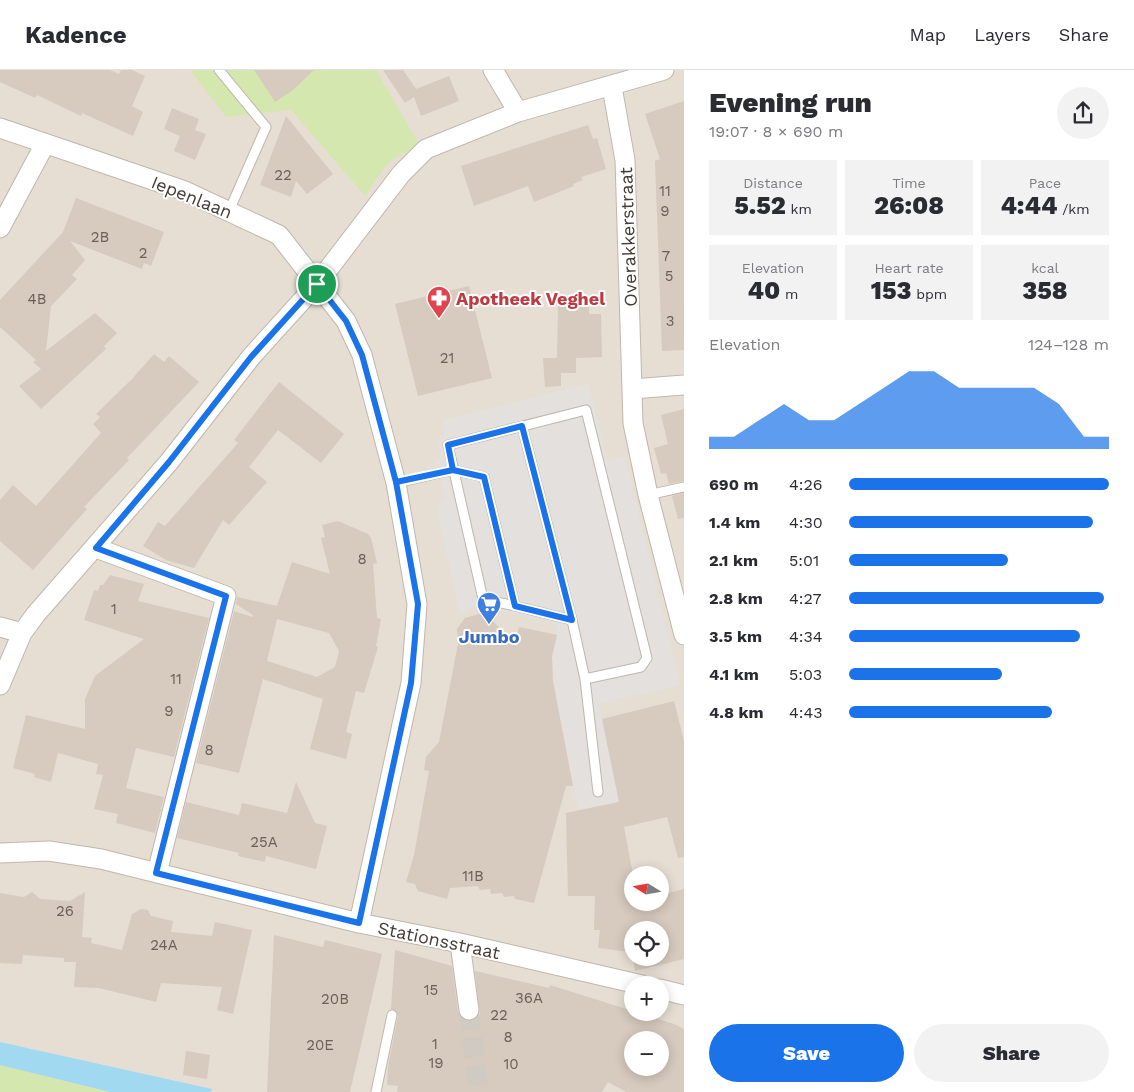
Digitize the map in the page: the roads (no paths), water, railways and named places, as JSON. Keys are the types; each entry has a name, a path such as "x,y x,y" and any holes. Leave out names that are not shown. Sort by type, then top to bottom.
{"street":[{"path":"493,70 518,112"},
{"path":"0,685 22,633 36,614 96,548 169,462 251,357 317,284 401,174 426,149 518,112 612,87 664,70"},
{"name":"Overakkerstraat","path":"612,87 625,160 633,423 648,495 684,635"},
{"name":"Iepenlaan","path":"0,128 185,191 279,235 346,321 362,355 396,482 418,604 412,673 359,923"},
{"path":"0,228 45,144"},
{"path":"632,389 684,385"},
{"path":"96,548 226,596 156,873"},
{"path":"0,627 22,633"},
{"name":"Stationsstraat","path":"0,852 49,850 101,859 359,923 460,943 624,981"},
{"path":"460,943 469,1010"},
{"path":"669,991 684,995"}],"lane":[{"path":"219,70 266,127 228,211"},
{"path":"572,620 483,599 448,445 586,410 647,658 641,666 585,679"},
{"path":"522,426 572,620 585,679 598,792"},
{"path":"396,482 453,470 484,477 515,606"},
{"path":"648,495 684,486"},
{"path":"376,1092 392,1015"}],"water":[{"path":"0,1042 212,1089 211,1092 110,1092 0,1065"}],"tunnel":[{"path":"469,1010 479,1092"}],"place":[{"name":"Apotheek Veghel","path":"439,319"},
{"name":"Jumbo","path":"489,625"}]}
